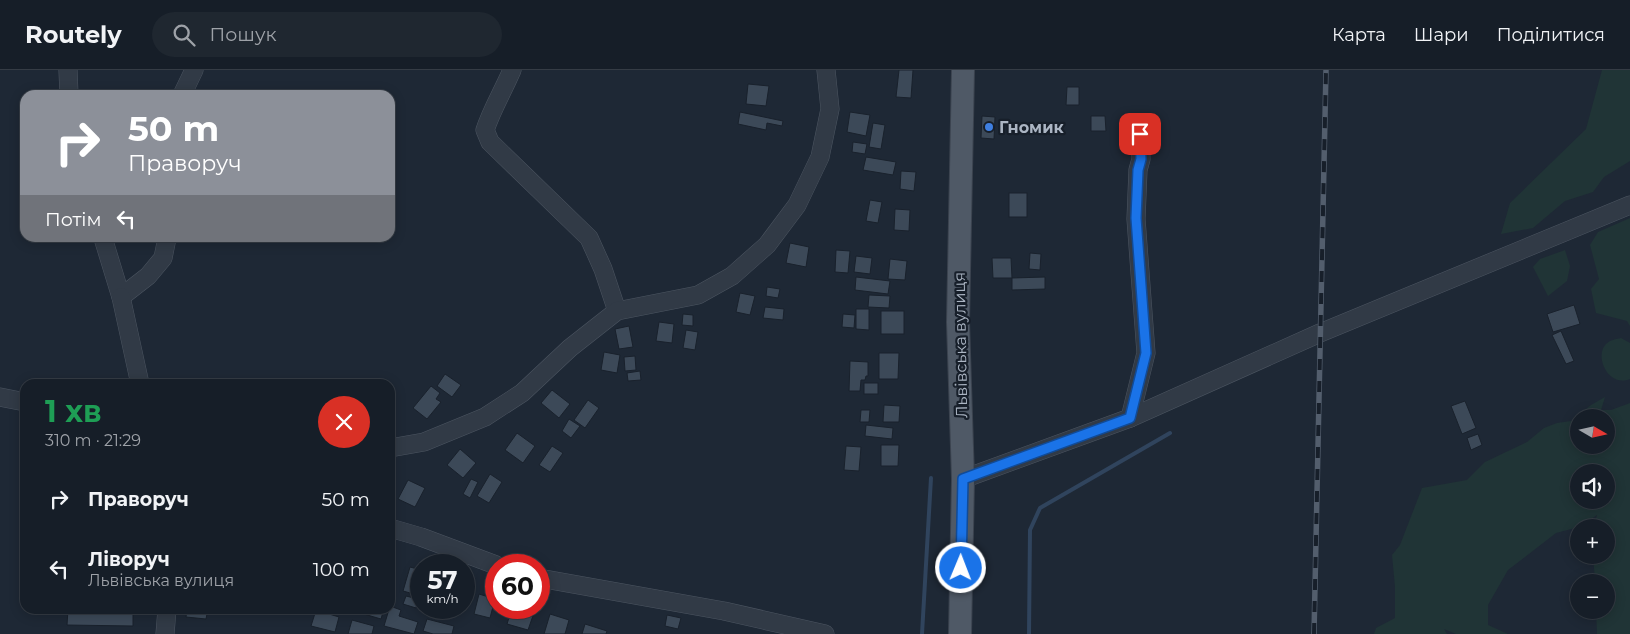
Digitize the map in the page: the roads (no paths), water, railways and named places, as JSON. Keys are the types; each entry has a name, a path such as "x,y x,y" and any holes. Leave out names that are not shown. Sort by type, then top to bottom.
{"main road":[{"name":"Львівська вулиця","path":"960,627 963,479 958,322 963,70"}],"street":[{"path":"68,70 69,90"},
{"path":"184,90 194,70"},
{"path":"512,70 491,112 485,130 490,142 589,238 603,269 617,311"},
{"path":"395,447 424,442 486,417 522,393 570,348 617,311 698,296 732,276 767,245 797,204 820,157 830,109 826,70"},
{"path":"1130,418 1146,353 1136,218 1138,170 1141,159 1140,134"},
{"path":"963,479 1130,418 1320,333 1630,204"},
{"path":"103,242 121,297 139,379"},
{"path":"121,297 148,276 163,258 166,242"},
{"path":"0,397 20,401"},
{"path":"395,529 485,561"},
{"path":"550,580 724,611 825,634"},
{"path":"165,634 167,614"}],"waterway":[{"path":"1029,634 1030,530 1040,508 1170,433"},
{"path":"922,634 931,478"}],"railway":[{"path":"1314,634 1326,70"}],"place":[{"name":"Гномик","path":"989,127"}]}
